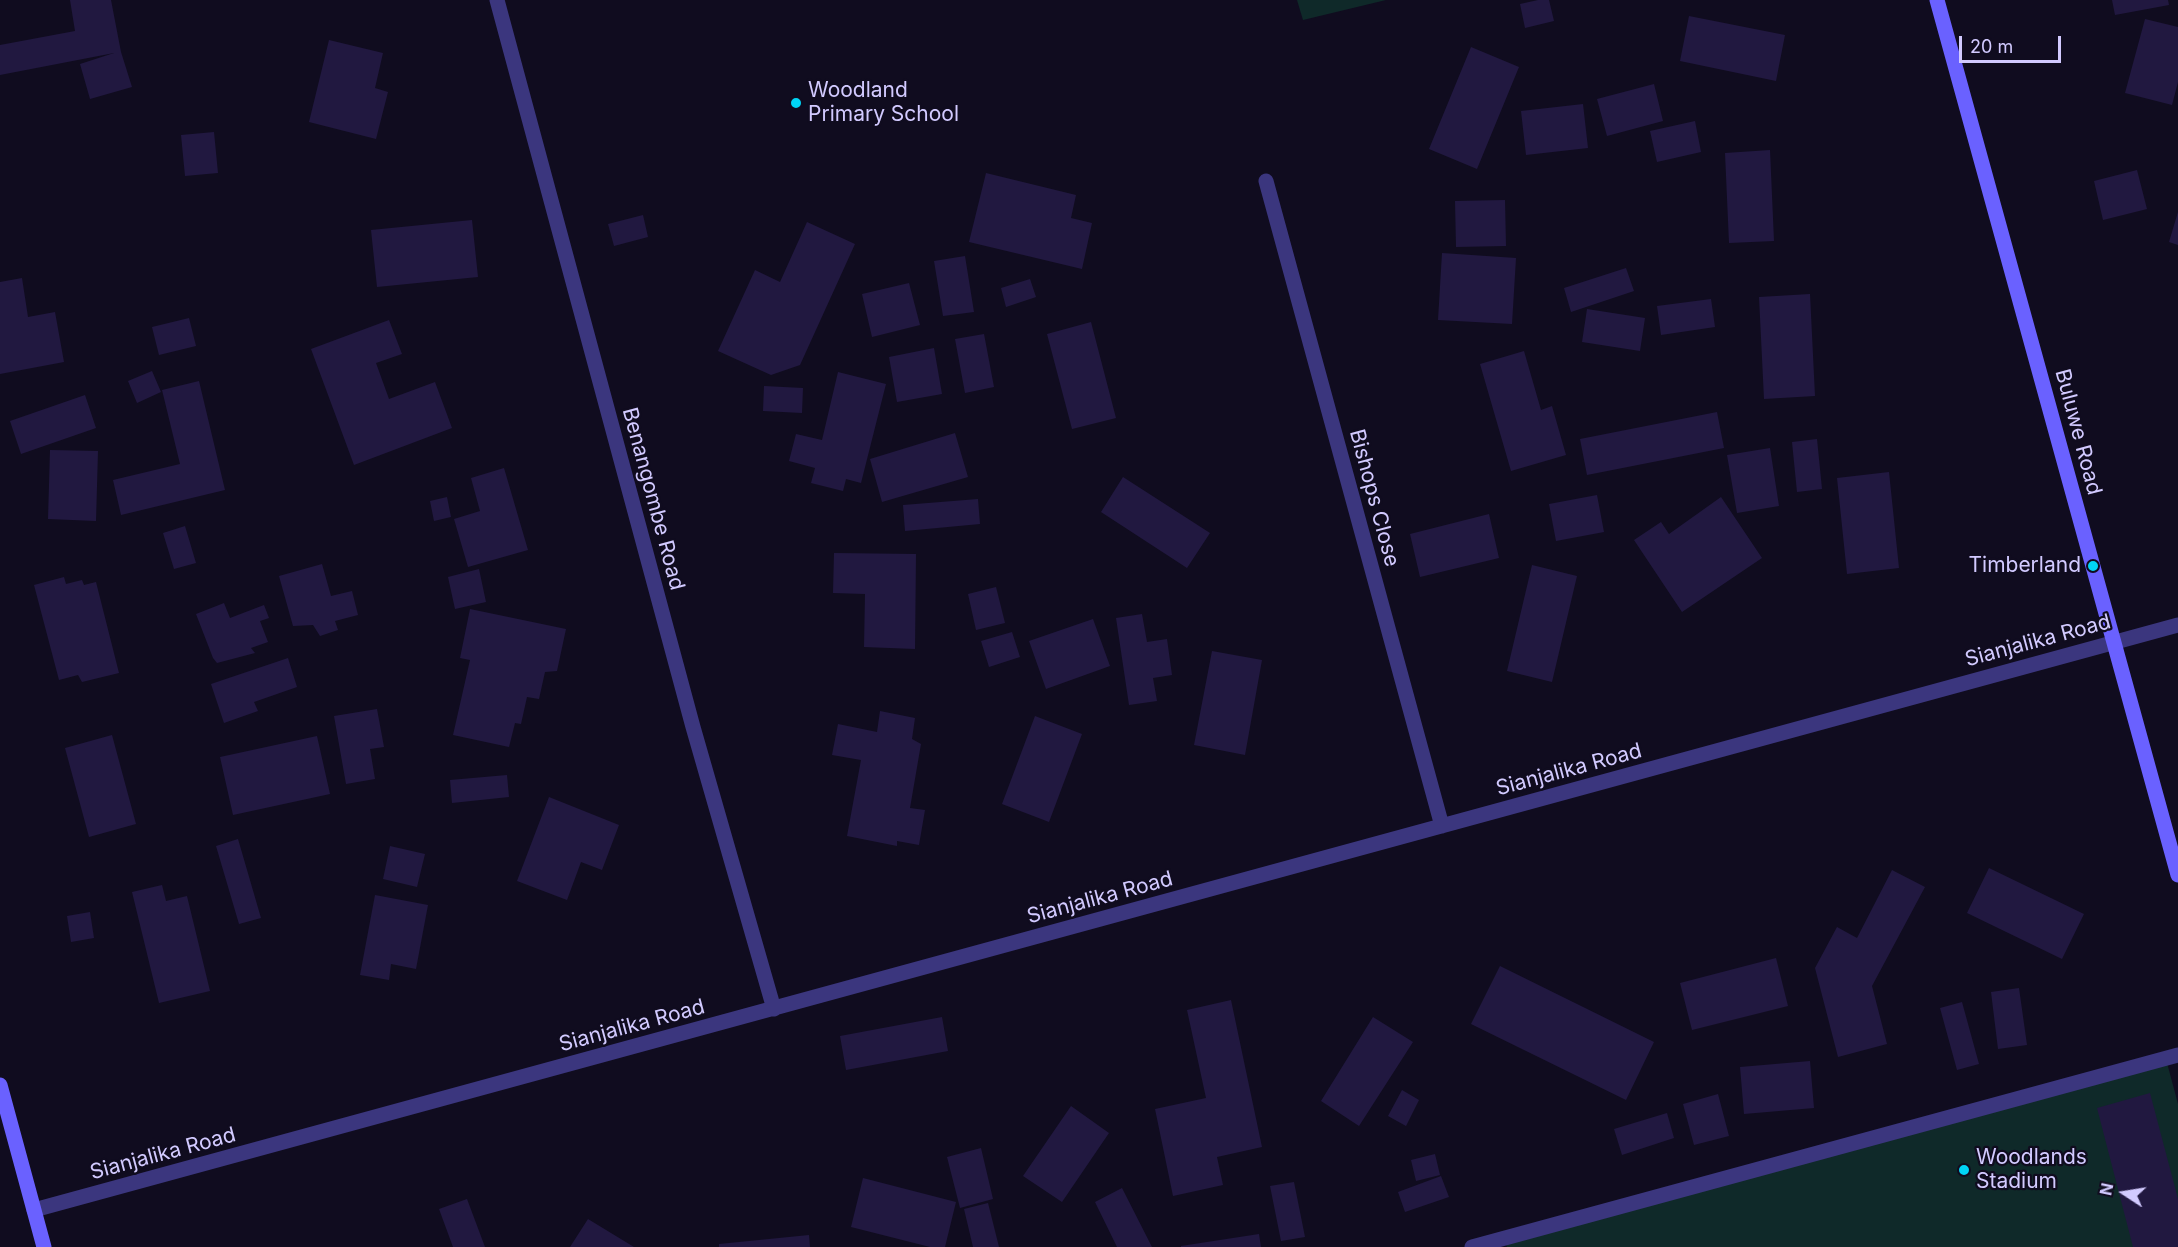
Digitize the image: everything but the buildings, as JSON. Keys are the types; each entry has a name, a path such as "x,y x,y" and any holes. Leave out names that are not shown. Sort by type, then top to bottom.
{"street":[{"name":"Benangombe Road","path":"496,0 693,727 774,1009"},
{"name":"Buluwe Road","path":"1937,0 2178,875"},
{"name":"Bishops Close","path":"1266,182 1442,826"},
{"name":"Sianjalika Road","path":"34,1210 2178,625"},
{"path":"1472,1247 1489,1245 2178,1055"},
{"path":"0,1085 44,1247"}],"green space":[{"path":"1297,0 1386,0 1303,20"},
{"name":"Woodlands Stadium","path":"2166,1059 2178,1104 2178,1247 1507,1247 1503,1236"}],"place":[{"name":"Woodland Primary School","path":"796,103"},
{"name":"Timberland","path":"2093,566"},
{"name":"Woodlands Stadium","path":"1964,1170"}]}
